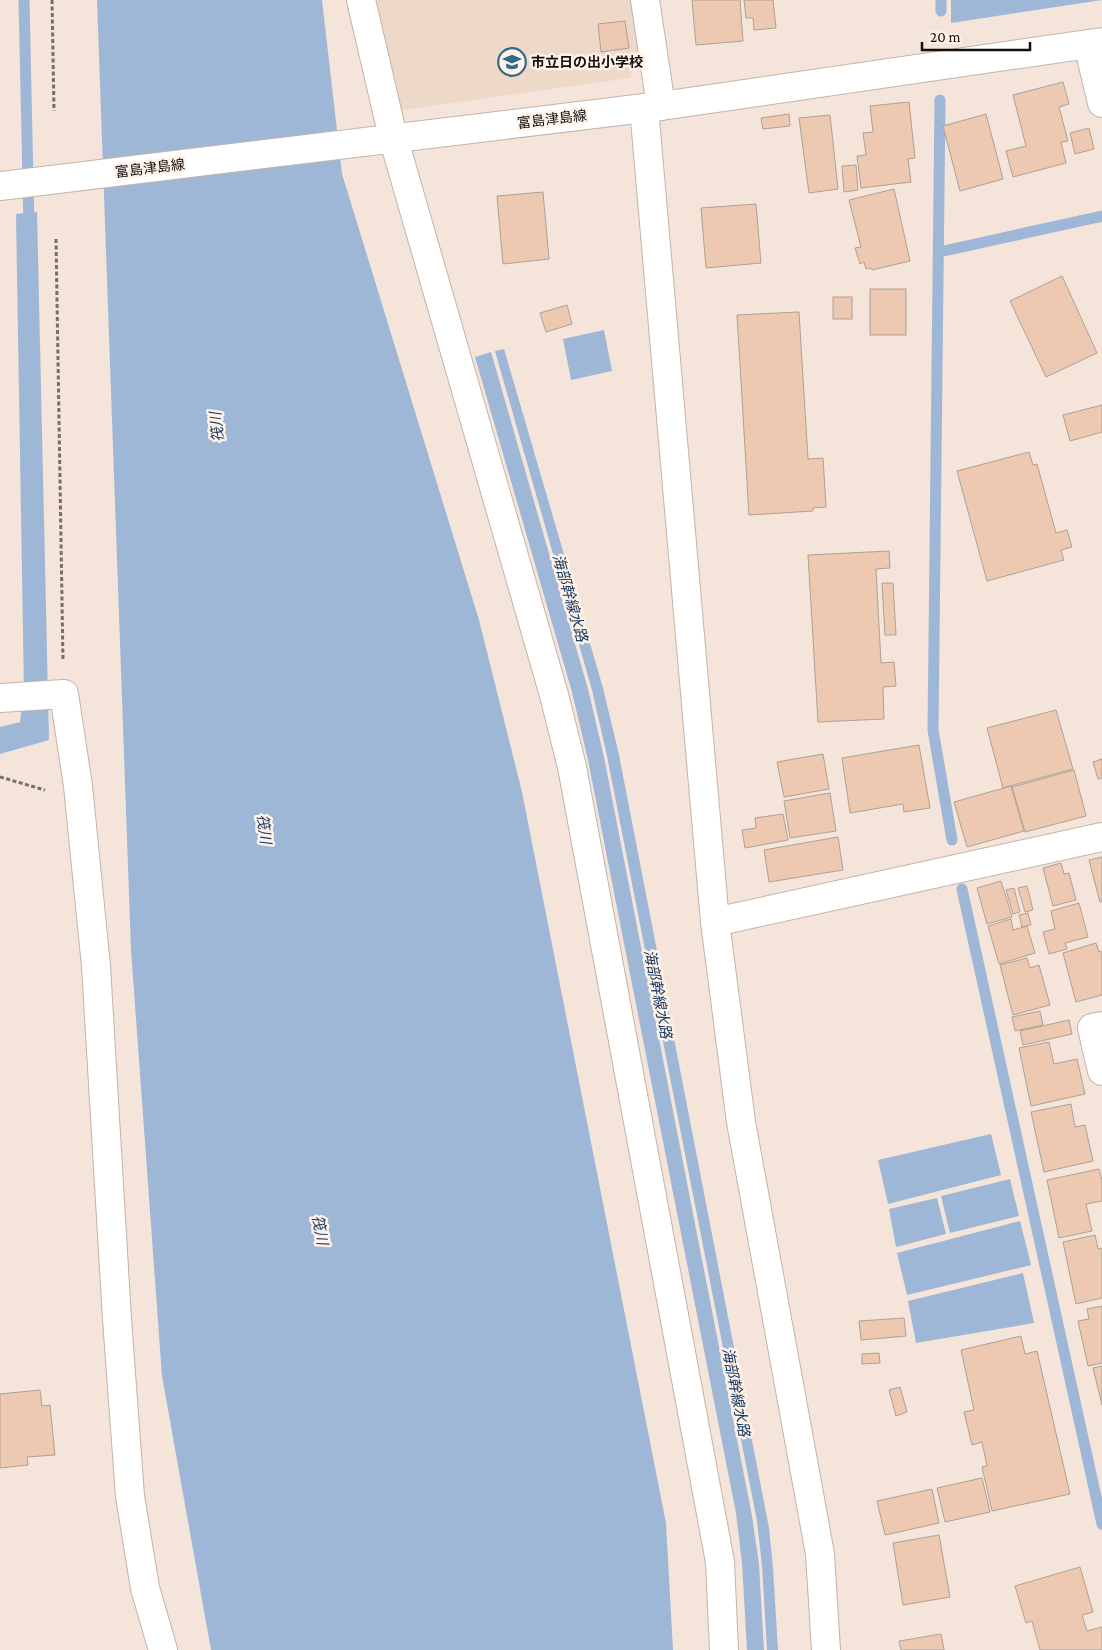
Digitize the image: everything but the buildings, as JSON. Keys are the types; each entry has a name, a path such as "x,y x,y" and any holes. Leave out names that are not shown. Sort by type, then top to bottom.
{"street":[{"path":"361,0 393,137 554,695 572,767 720,1562 724,1650"},
{"path":"645,0 715,922 742,1122 820,1554 826,1650"},
{"path":"1095,43 1102,104"},
{"name":"富島津島線","path":"0,186 652,107 1095,43"},
{"path":"6,698 57,695 79,800 96,966 117,1319 130,1496 145,1588 163,1650"},
{"path":"715,922 1102,837"},
{"path":"1102,1026 1092,1028 1102,1071"}],"path":[{"path":"52,0 54,111"},
{"path":"56,239 57,695"},
{"path":"0,777 79,800"}],"shaded area":[{"name":"市立日の出小学校","path":"374,0 632,0 639,45 630,78 402,110"}],"water":[{"name":"筏川","path":"97,0 322,0 342,174 479,620 522,792 666,1523 673,1650 211,1650 162,1376 131,950"},
{"path":"951,0 1102,0 951,23"},
{"path":"37,212 49,740 0,754 0,727 20,722 24,692 16,214"},
{"path":"604,330 612,371 571,380 563,339"},
{"name":"海部幹線水路","path":"504,349 603,688 619,755 769,1528 778,1650 767,1650 762,1566 757,1521 607,756 592,690 495,351"},
{"path":"491,352 588,689 604,757 752,1516 759,1564 764,1650 747,1650 742,1563 736,1513 588,760 572,692 475,357"},
{"path":"991,1134 1001,1175 888,1204 878,1160"},
{"path":"1010,1179 1019,1216 950,1233 941,1196"},
{"path":"937,1198 946,1234 896,1247 889,1209"},
{"path":"1020,1221 1031,1265 907,1295 897,1253"},
{"path":"1023,1273 1034,1323 916,1343 908,1301"}],"waterway":[{"path":"24,0 29,227"},
{"path":"941,0 941,11"},
{"path":"940,100 933,730 952,840"},
{"path":"939,252 1102,216"},
{"path":"962,889 1102,1524"}],"place":[{"name":"市立日の出小学校","path":"512,62"}]}
